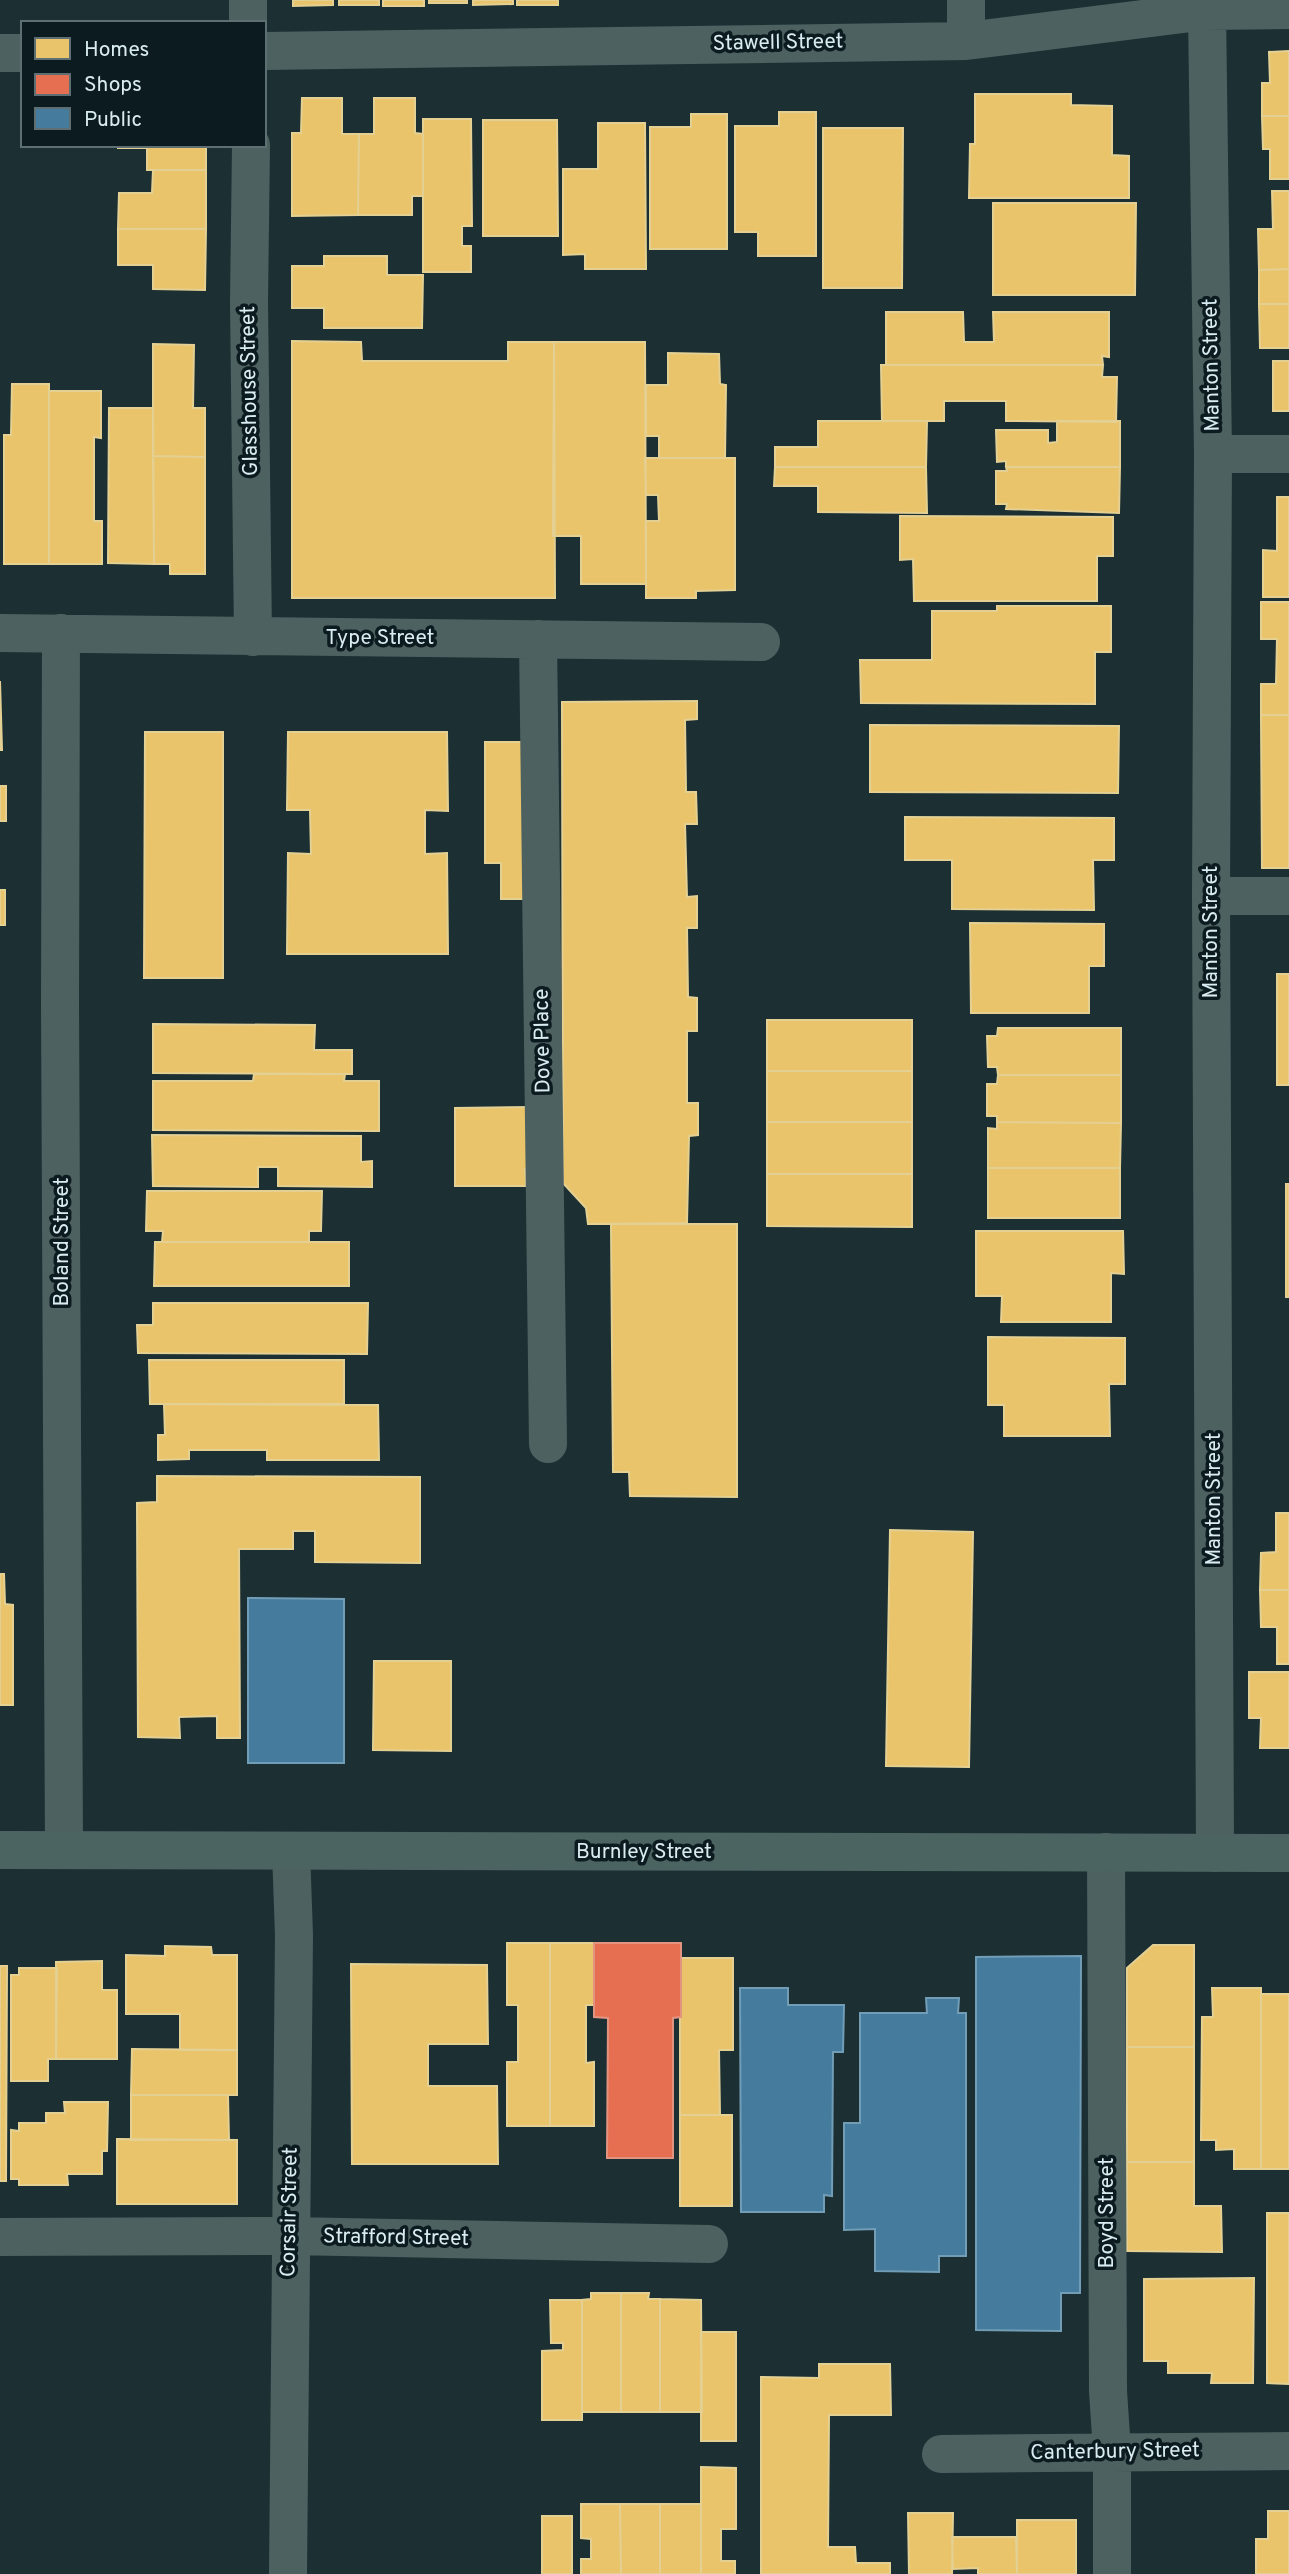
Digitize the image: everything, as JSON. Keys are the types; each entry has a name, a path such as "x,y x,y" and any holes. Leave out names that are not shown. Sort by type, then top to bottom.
{"main road":[{"name":"Burnley Street","path":"0,1850 1289,1853"}],"street":[{"path":"248,0 248,21"},
{"path":"965,0 966,41"},
{"name":"Stawell Street","path":"266,51 966,41 1207,11 1289,10"},
{"name":"Manton Street","path":"1207,11 1213,454 1211,896 1216,1853"},
{"path":"0,53 21,52"},
{"name":"Glasshouse Street","path":"251,147 249,302 253,637"},
{"path":"1213,454 1289,454"},
{"name":"Type Street","path":"0,633 761,642"},
{"name":"Boland Street","path":"61,633 64,1850"},
{"name":"Dove Place","path":"538,639 548,1444"},
{"path":"1211,896 1289,897"},
{"name":"Corsair Street","path":"288,2574 294,1935 291,1851"},
{"name":"Boyd Street","path":"1106,1852 1107,2378 1112,2451 1112,2574"},
{"name":"Strafford Street","path":"0,2237 290,2236 709,2244"},
{"name":"Canterbury Street","path":"941,2454 1289,2451"}],"building: Homes":[{"path":"293,0 333,0 333,5 293,6"},
{"path":"339,0 379,0 379,5 339,5"},
{"path":"383,0 424,0 424,6 383,6"},
{"path":"429,0 467,0 467,3 429,3"},
{"path":"473,0 513,0 513,4 473,5"},
{"path":"517,0 558,0 558,5 517,5"},
{"path":"1289,51 1289,116 1262,116 1262,83 1270,83 1269,52"},
{"path":"975,94 1071,94 1071,105 1112,106 1112,155 1129,156 1129,198 969,198 970,144 975,144"},
{"path":"302,98 342,98 342,134 359,134 358,215 292,216 292,133 301,133"},
{"path":"374,98 415,98 415,133 423,134 423,196 412,196 412,215 358,215 359,134 374,134"},
{"path":"779,112 816,112 816,256 758,256 758,232 735,232 735,126 779,126"},
{"path":"691,114 727,114 727,249 650,249 650,127 691,127"},
{"path":"1262,116 1289,116 1289,179 1270,179 1270,149 1263,149"},
{"path":"423,119 471,119 472,226 462,226 462,246 471,246 471,272 423,272"},
{"path":"483,120 557,120 558,236 483,236"},
{"path":"598,123 645,123 646,269 585,269 585,254 563,255 563,169 598,169"},
{"path":"823,128 903,128 902,288 823,288"},
{"path":"206,147 206,170 147,170 147,148 118,148"},
{"path":"153,170 206,170 206,229 118,229 119,193 152,193"},
{"path":"1272,191 1289,191 1289,269 1259,270 1258,229 1273,229"},
{"path":"993,203 1136,203 1135,295 993,295"},
{"path":"118,229 206,229 205,290 153,289 153,265 118,265"},
{"path":"324,256 387,256 387,275 423,275 422,328 324,328 324,308 292,308 292,266 324,266"},
{"path":"1289,269 1289,304 1259,304 1259,270"},
{"path":"1259,304 1289,304 1289,348 1260,348"},
{"path":"886,312 963,312 964,342 994,342 993,312 1109,312 1109,357 1102,356 1103,365 886,365"},
{"path":"292,341 361,342 362,361 508,361 508,342 554,342 555,598 292,598"},
{"path":"554,342 645,342 646,584 581,584 581,536 553,536"},
{"path":"153,344 194,345 193,408 205,408 205,457 153,456"},
{"path":"668,353 719,354 720,384 726,385 725,458 659,458 659,436 646,436 646,385 668,385"},
{"path":"1273,361 1289,361 1289,411 1273,411"},
{"path":"881,365 1103,365 1102,377 1117,377 1116,422 1006,421 1006,401 944,401 944,421 882,421"},
{"path":"12,384 49,384 49,564 4,564 4,435 11,435"},
{"path":"49,391 101,391 101,438 94,437 94,521 102,521 102,564 49,564"},
{"path":"109,408 153,408 154,564 108,563"},
{"path":"818,421 927,421 926,467 775,467 775,447 818,447"},
{"path":"1057,421 1120,421 1120,467 1006,467 1006,461 997,462 996,430 1048,430 1048,443 1057,442"},
{"path":"153,456 205,457 205,574 170,574 170,564 154,564"},
{"path":"645,458 735,458 735,590 696,591 696,598 646,598 646,521 659,521 658,495 646,495"},
{"path":"775,467 926,467 927,513 818,512 818,486 774,486"},
{"path":"1006,467 1120,467 1119,513 1006,509 1007,504 996,504 996,471 1007,471"},
{"path":"1277,497 1289,497 1289,597 1263,597 1263,550 1277,551"},
{"path":"900,516 1113,517 1113,556 1097,556 1097,601 914,601 913,559 900,560"},
{"path":"1261,602 1289,602 1289,715 1261,715 1261,684 1276,684 1277,639 1261,639"},
{"path":"997,606 1111,606 1111,652 1095,652 1095,704 861,703 860,660 932,660 932,611 997,611"},
{"path":"0,681 2,750 0,750"},
{"path":"697,701 697,719 685,720 686,792 696,792 697,824 685,824 687,897 697,896 697,928 687,928 688,997 697,998 697,1031 687,1031 687,1103 698,1103 698,1135 689,1136 687,1223 588,1224 586,1208 563,1183 562,702"},
{"path":"1261,715 1289,715 1289,868 1262,868"},
{"path":"870,725 1119,726 1118,793 870,792"},
{"path":"145,732 223,732 223,978 144,978"},
{"path":"288,732 447,732 448,811 425,810 425,854 447,853 448,954 287,954 288,853 311,854 310,810 287,810"},
{"path":"485,742 533,742 533,899 501,899 501,863 485,863"},
{"path":"0,786 6,786 6,821 0,821"},
{"path":"905,817 1114,818 1114,860 1093,860 1094,910 952,909 952,860 905,860"},
{"path":"0,890 5,890 5,925 0,925"},
{"path":"970,923 1104,924 1104,966 1089,966 1089,1013 971,1013"},
{"path":"1277,974 1289,974 1289,1085 1277,1085"},
{"path":"767,1020 912,1020 912,1071 767,1071"},
{"path":"153,1024 315,1025 314,1050 352,1050 352,1074 153,1073"},
{"path":"998,1028 1121,1028 1121,1075 998,1075 997,1067 988,1067 987,1036 997,1036"},
{"path":"767,1071 912,1071 912,1122 767,1122"},
{"path":"254,1074 345,1074 344,1081 379,1081 379,1131 153,1130 153,1081 253,1081"},
{"path":"998,1075 1121,1075 1121,1123 997,1122 997,1116 987,1116 987,1084 997,1084"},
{"path":"534,1107 535,1169 525,1169 526,1186 455,1186 455,1108"},
{"path":"767,1122 912,1122 912,1174 767,1174"},
{"path":"997,1122 1121,1123 1120,1168 988,1168 988,1128 997,1129"},
{"path":"152,1135 361,1136 361,1162 372,1161 372,1187 278,1186 278,1167 258,1167 258,1187 153,1186"},
{"path":"988,1168 1120,1168 1120,1218 988,1218"},
{"path":"767,1174 912,1174 912,1227 767,1226"},
{"path":"1286,1184 1289,1184 1289,1297 1286,1297"},
{"path":"147,1191 322,1191 321,1231 309,1231 309,1242 162,1242 163,1231 146,1231"},
{"path":"611,1224 737,1224 737,1497 630,1496 629,1472 613,1472"},
{"path":"976,1231 1123,1231 1124,1274 1111,1273 1111,1322 1001,1322 1002,1296 976,1296"},
{"path":"155,1242 349,1242 349,1286 154,1286"},
{"path":"153,1303 368,1303 367,1354 138,1353 137,1325 153,1325"},
{"path":"988,1337 1125,1338 1125,1384 1109,1384 1110,1436 1004,1436 1004,1405 988,1405"},
{"path":"149,1360 344,1360 344,1404 150,1404"},
{"path":"164,1404 378,1405 379,1460 267,1460 267,1450 189,1450 189,1459 158,1460 158,1435 165,1435"},
{"path":"157,1476 420,1477 420,1563 315,1562 315,1531 293,1531 293,1549 239,1549 240,1738 217,1738 217,1716 179,1717 180,1738 138,1737 137,1503 157,1502"},
{"path":"1276,1513 1289,1513 1289,1590 1260,1590 1261,1553 1276,1552"},
{"path":"890,1530 973,1532 969,1767 886,1766"},
{"path":"0,1574 4,1574 5,1604 13,1605 13,1705 0,1705"},
{"path":"1260,1590 1289,1590 1289,1664 1277,1664 1277,1627 1261,1627"},
{"path":"374,1661 451,1661 451,1751 373,1750"},
{"path":"1249,1672 1289,1672 1289,1748 1260,1748 1261,1718 1249,1718"},
{"path":"507,1943 550,1943 550,2126 507,2126 507,2062 518,2062 518,2005 507,2005"},
{"path":"550,1943 594,1943 594,2005 586,2005 586,2063 594,2062 594,2126 550,2126"},
{"path":"1153,1945 1194,1945 1194,2047 1127,2047 1127,1968"},
{"path":"165,1946 211,1947 212,1955 237,1955 237,2050 180,2050 180,2014 126,2014 126,1955 165,1956"},
{"path":"680,1958 733,1958 733,2050 719,2050 720,2115 680,2115"},
{"path":"102,1961 102,1990 117,1990 117,2059 56,2059 56,1962"},
{"path":"351,1964 487,1965 488,2044 428,2044 428,2086 497,2086 498,2164 352,2164"},
{"path":"0,1966 7,1966 6,2181 0,2181"},
{"path":"19,1968 57,1968 56,2059 48,2059 48,2081 11,2081 11,1975 19,1975"},
{"path":"1212,1988 1261,1988 1261,2169 1234,2169 1234,2149 1216,2150 1216,2140 1201,2140 1202,2017 1213,2017"},
{"path":"1261,1994 1289,1994 1289,2169 1261,2169"},
{"path":"1127,2047 1194,2047 1194,2162 1127,2162"},
{"path":"132,2049 237,2050 237,2095 131,2095"},
{"path":"131,2095 228,2095 229,2140 131,2140"},
{"path":"64,2102 108,2102 107,2151 102,2151 102,2174 67,2174 68,2185 19,2185 19,2179 11,2179 11,2130 19,2131 19,2123 46,2123 46,2113 65,2113"},
{"path":"680,2115 732,2115 732,2206 680,2206"},
{"path":"117,2139 237,2140 237,2204 117,2204"},
{"path":"1127,2162 1194,2162 1194,2206 1221,2206 1222,2252 1127,2251"},
{"path":"1267,2213 1289,2213 1289,2384 1267,2383"},
{"path":"1254,2278 1253,2383 1211,2383 1212,2373 1168,2373 1168,2361 1144,2361 1144,2279"},
{"path":"591,2293 621,2293 621,2412 582,2412 582,2300 591,2299"},
{"path":"621,2293 649,2293 648,2299 660,2299 660,2412 621,2412"},
{"path":"660,2299 701,2300 702,2412 660,2412"},
{"path":"550,2300 582,2300 582,2420 542,2420 542,2351 563,2350 563,2343 551,2343"},
{"path":"701,2332 736,2332 736,2441 701,2441"},
{"path":"819,2364 890,2364 891,2415 829,2415 828,2547 855,2547 856,2563 890,2563 890,2574 761,2574 761,2377 819,2378"},
{"path":"701,2467 736,2468 736,2529 721,2529 721,2561 735,2561 735,2574 701,2574"},
{"path":"581,2504 620,2504 621,2574 581,2574 581,2559 591,2559 591,2539 581,2538"},
{"path":"620,2504 660,2504 660,2574 621,2574"},
{"path":"660,2504 701,2504 701,2574 660,2574"},
{"path":"1268,2511 1289,2511 1289,2574 1256,2574 1256,2539 1268,2539"},
{"path":"908,2513 953,2513 952,2574 909,2574"},
{"path":"542,2516 572,2516 572,2574 542,2574"},
{"path":"1017,2520 1076,2520 1076,2574 1017,2574"},
{"path":"952,2537 1016,2537 1017,2574 978,2574 978,2568 953,2569"}],"building: Shops":[{"path":"594,1943 681,1943 681,2017 673,2018 673,2158 607,2158 608,2018 594,2017"}],"building: Public":[{"path":"248,1598 344,1599 344,1763 248,1763"},
{"path":"1081,1956 1080,2293 1061,2293 1061,2331 976,2330 976,1957"},
{"path":"740,1988 788,1988 788,2005 844,2005 843,2052 833,2052 832,2196 824,2195 824,2212 741,2212"},
{"path":"926,1998 959,1998 958,2013 966,2013 966,2256 939,2256 939,2272 875,2271 875,2229 844,2230 844,2123 860,2123 860,2013 927,2013"}]}
